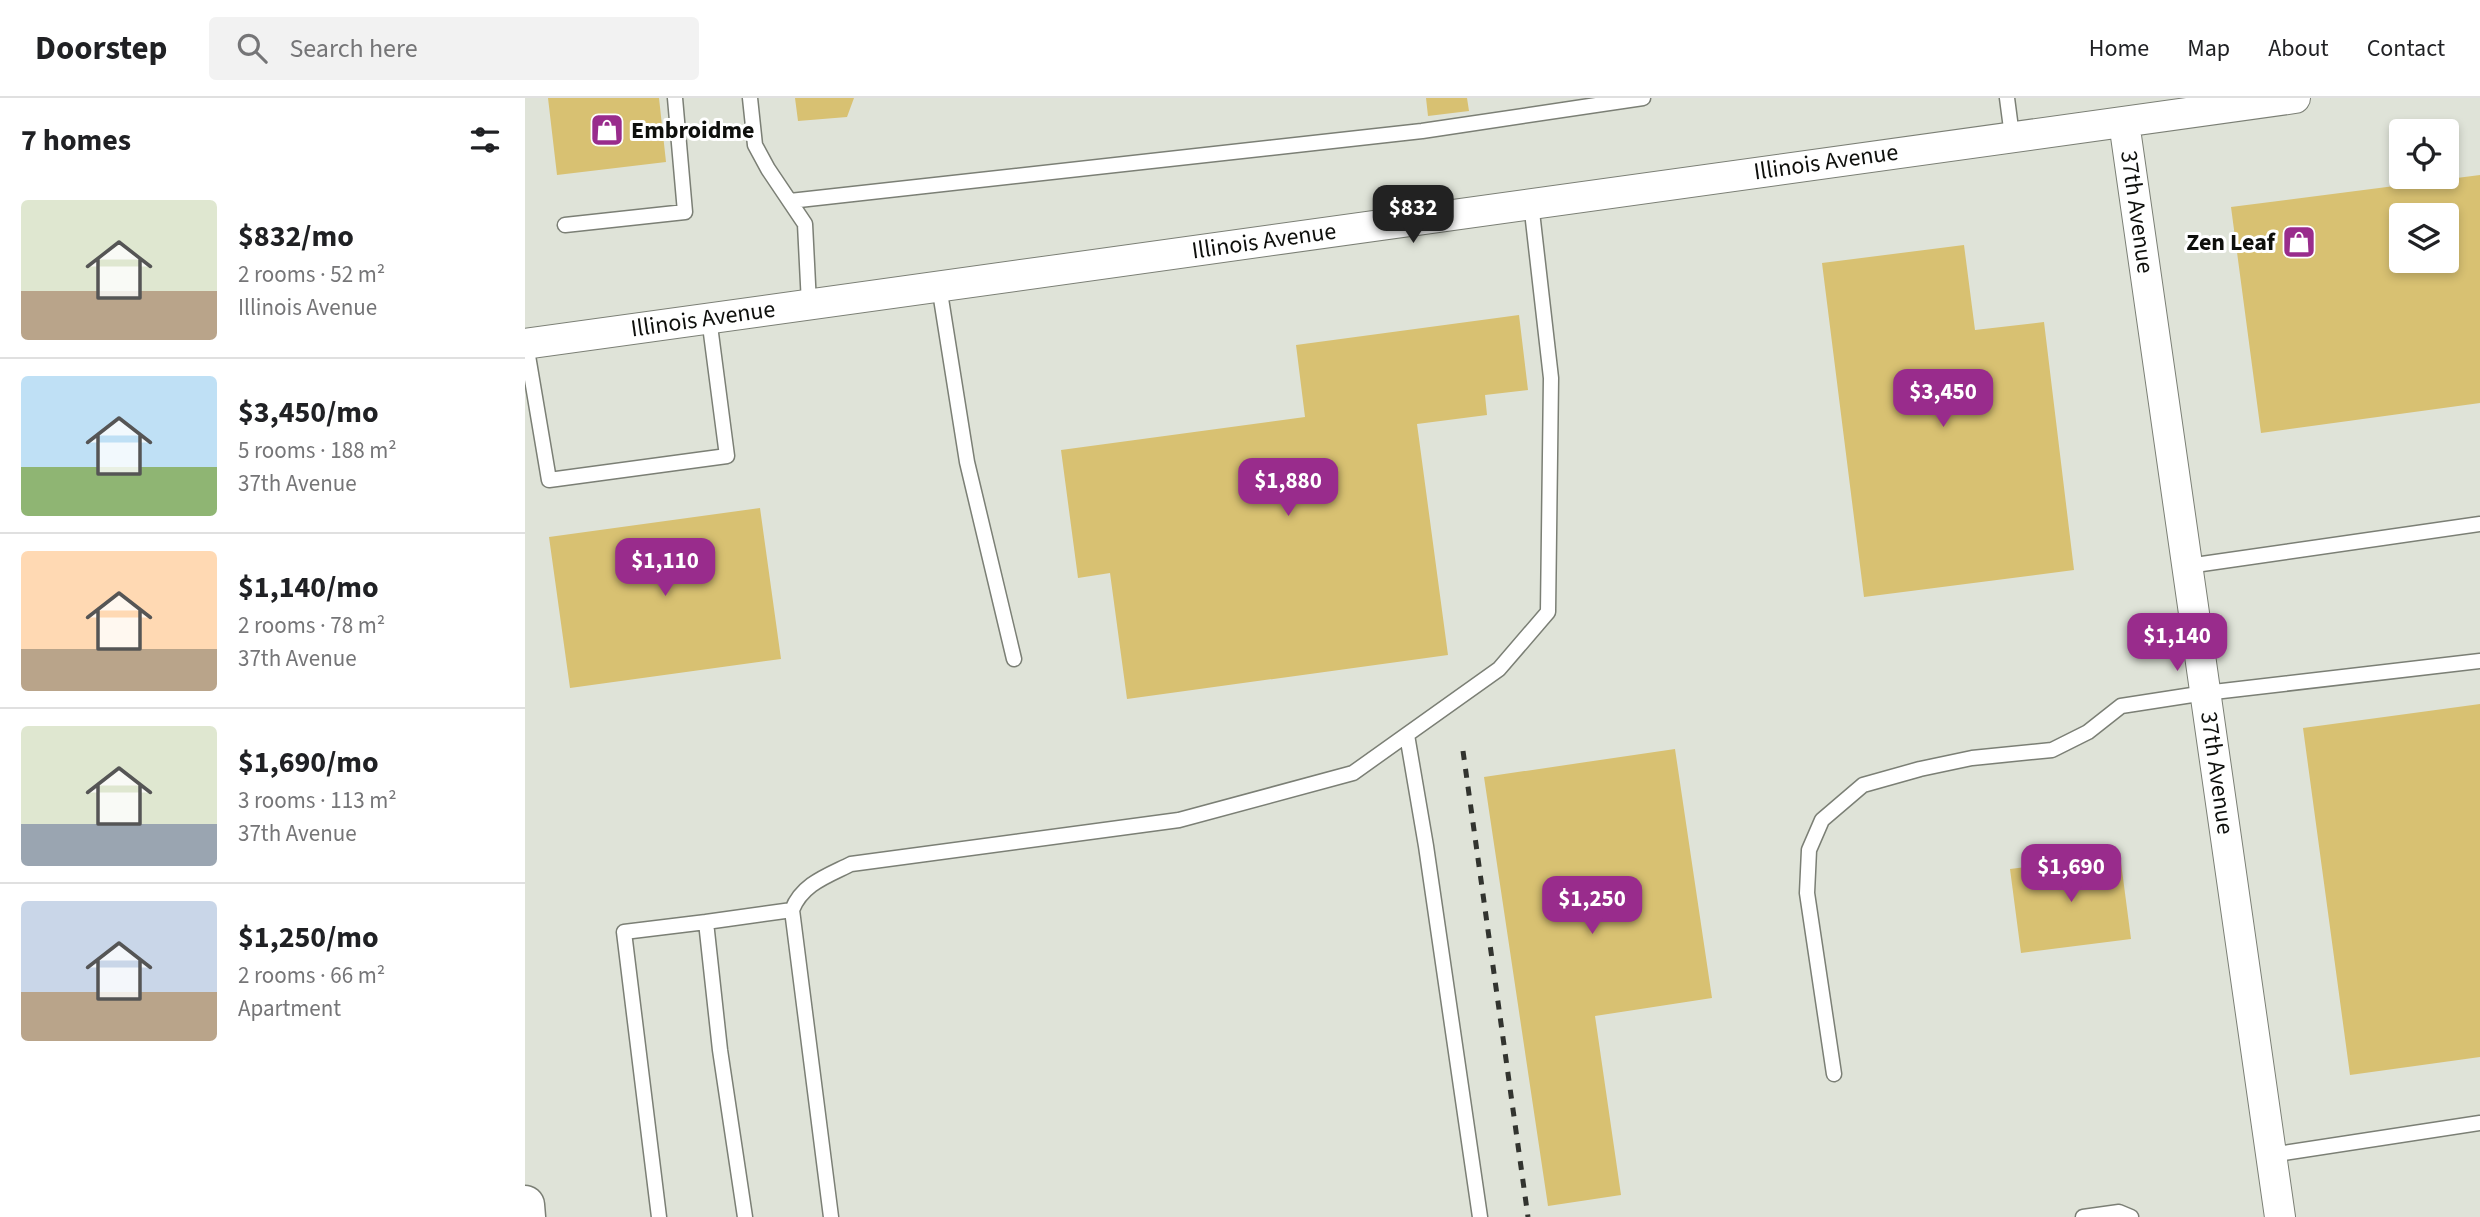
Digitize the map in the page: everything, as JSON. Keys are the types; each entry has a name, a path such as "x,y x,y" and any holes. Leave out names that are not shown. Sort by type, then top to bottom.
{"main road":[{"path":"525,1205 526,1217"}],"street":[{"name":"Illinois Avenue","path":"526,344 2295,98"},
{"name":"37th Avenue","path":"2124,122 2280,1217"}],"lane":[{"path":"565,225 685,212 674,98"},
{"path":"750,98 755,145 804,224 810,304"},
{"path":"790,201 1422,131 1643,98"},
{"path":"2007,98 2012,136"},
{"path":"831,1217 792,910 797,897 811,884 851,864 1179,820 1353,773 1499,669 1548,611 1551,378 1531,203"},
{"path":"939,286 967,462 1014,659"},
{"path":"526,344 549,480 727,456 709,318"},
{"path":"2188,566 2480,524"},
{"path":"1834,1074 1807,893 1809,850 1822,820 1863,786 1920,769 1972,758 2052,750 2088,732 2121,706 2205,693 2480,661"},
{"path":"1407,735 1426,846 1480,1217"},
{"path":"659,1217 624,932 792,910"},
{"path":"706,922 720,1050 745,1217"},
{"path":"2271,1155 2480,1123"},
{"path":"2083,1217 2119,1212 2131,1217"}],"building":[{"name":"Embroidme","path":"548,98 659,98 666,162 557,175"},
{"path":"795,98 854,98 847,117 798,121"},
{"path":"1426,98 1467,98 1469,111 1428,116"},
{"path":"2480,175 2480,403 2261,433 2231,207 2389,187 2389,189 2459,189 2459,178"},
{"path":"1964,245 1975,330 2044,322 2074,570 1864,597 1822,263"},
{"path":"1519,315 1528,390 1485,395 1487,415 1417,424 1448,655 1127,699 1110,573 1078,578 1061,450 1305,417 1296,345"},
{"path":"760,508 781,659 570,688 549,537"},
{"path":"2480,704 2480,1057 2350,1075 2303,728"},
{"path":"1675,749 1712,998 1595,1016 1621,1195 1548,1206 1484,777"},
{"path":"2120,855 2131,939 2021,953 2010,869"}],"railway":[{"path":"1463,751 1528,1217"}],"place":[{"name":"Embroidme","path":"607,130"},
{"name":"Zen Leaf","path":"2299,242"}]}
